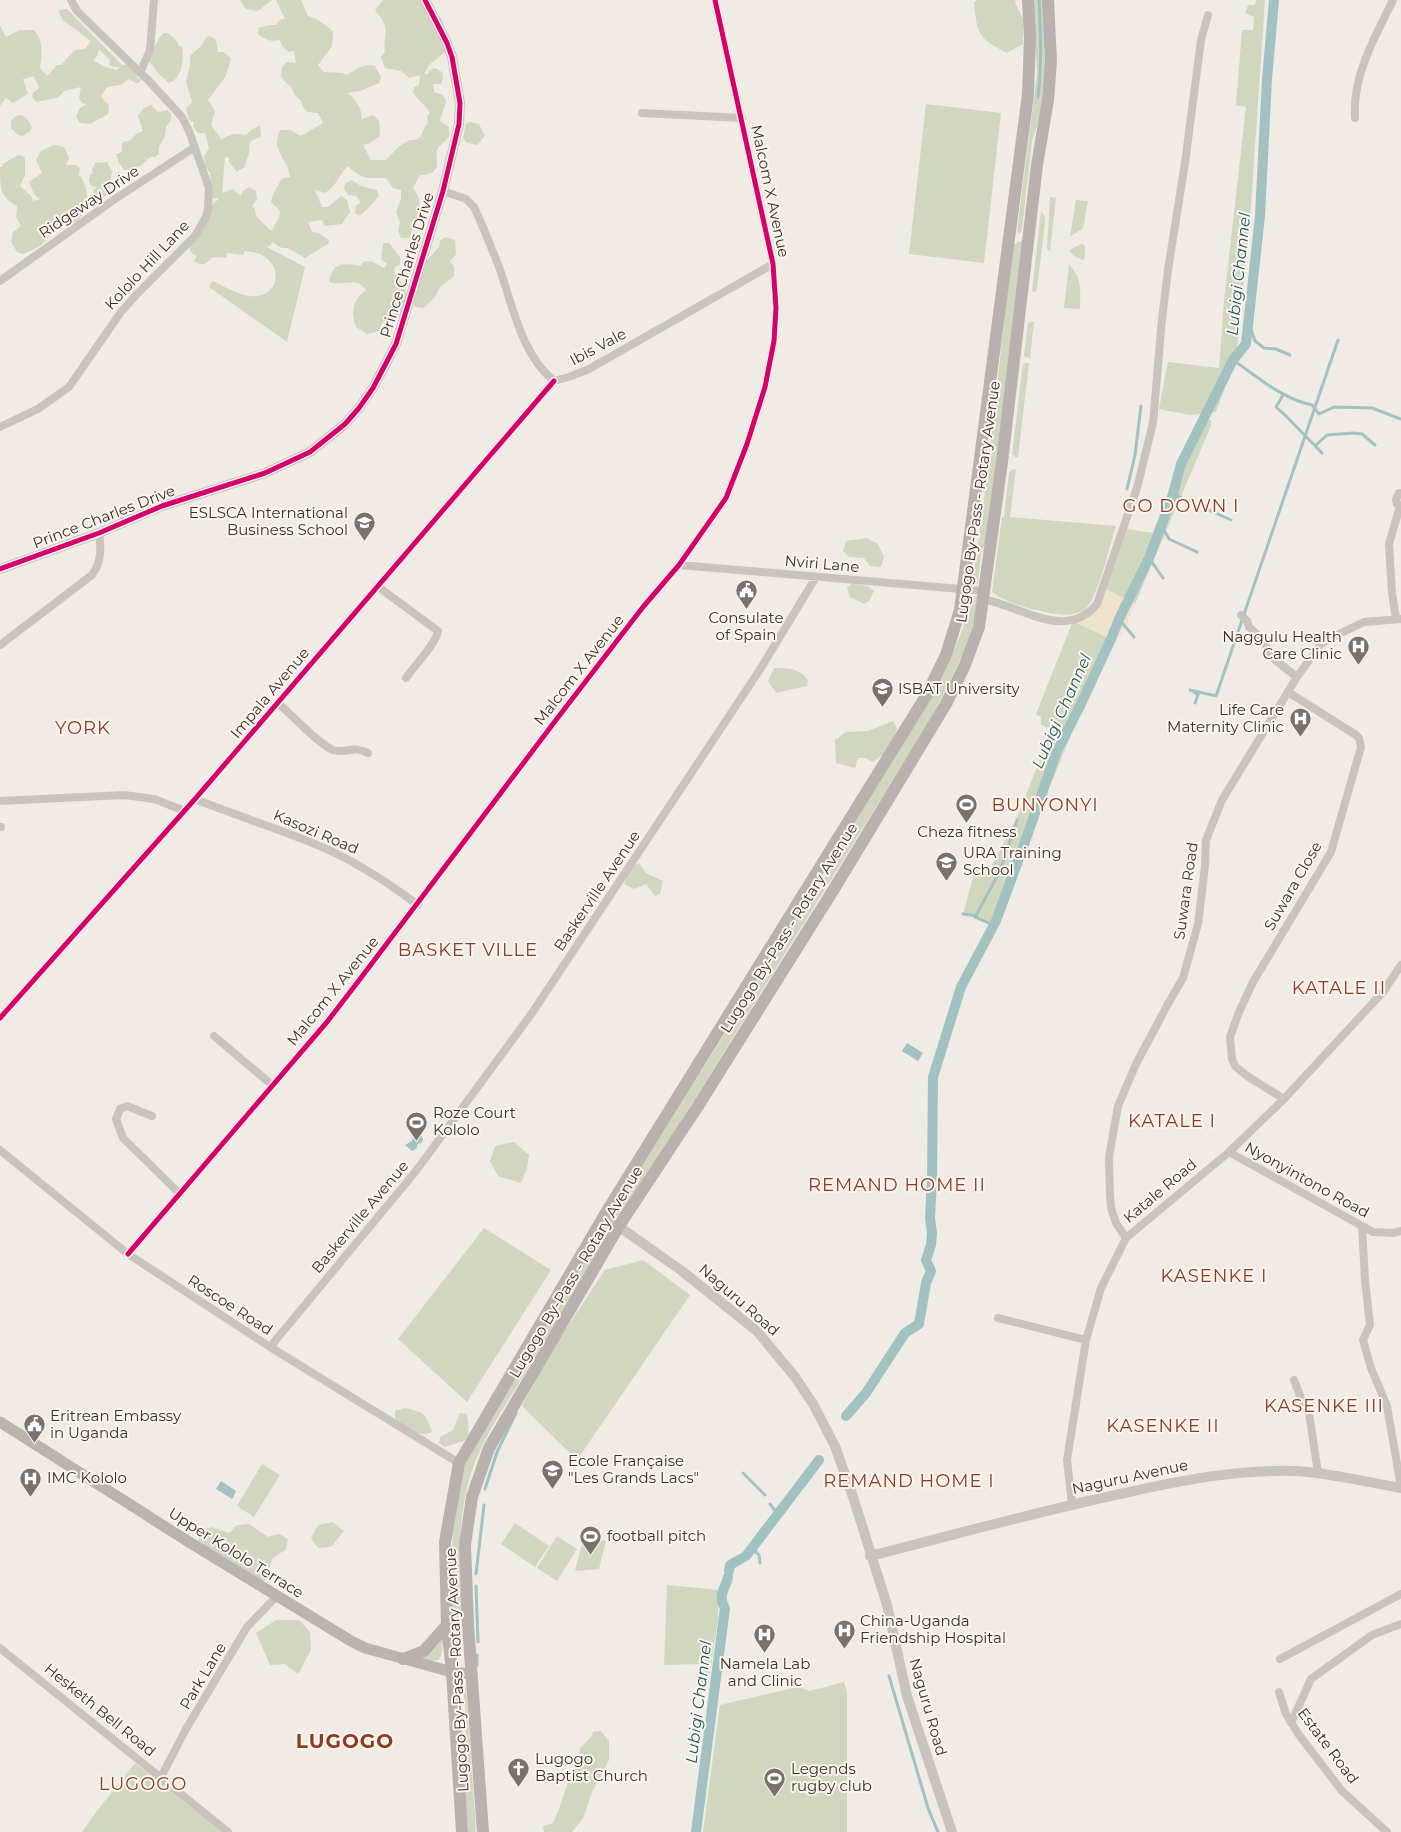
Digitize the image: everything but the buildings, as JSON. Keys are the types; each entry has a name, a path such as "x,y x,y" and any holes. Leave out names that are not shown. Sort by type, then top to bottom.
{"main road":[{"name":"Lugogo By-Pass - Rotary Avenue","path":"462,1832 457,1740 447,1625 445,1542 459,1462 604,1216 926,696 946,655 955,631 963,590 1028,94 1030,38 1028,0"},
{"name":"Lugogo By-Pass - Rotary Avenue","path":"483,1832 465,1545 472,1497 489,1448 619,1226 698,1106 834,889 946,704 979,627 1048,100 1051,61 1048,0"},
{"path":"1010,236 1019,239 1029,236"},
{"name":"Upper Kololo Terrace","path":"0,1422 333,1631 365,1648 452,1672 472,1674"},
{"path":"403,1659 424,1651 447,1625"},
{"path":"457,1740 477,1739"}],"street":[{"name":"Kololo Hill Lane","path":"0,427 38,409 68,387 120,312 195,236 206,217 209,197 208,188 195,148 182,117 77,11 71,0"},
{"path":"140,73 150,50 154,0"},
{"name":"Prince Charles Drive","path":"0,569 99,534 162,506 265,474 310,452 345,424 359,408 396,344 443,191 459,126 460,103 458,84 449,50 425,0"},
{"name":"Malcom X Avenue","path":"128,1254 333,1014 418,905 565,708 643,607 679,565 726,498 756,416 764,387 774,341 776,308 773,264 715,0"},
{"path":"1355,118 1354,105 1360,76 1392,0"},
{"name":"Nviri Lane","path":"679,565 963,590 983,595 1026,614 1065,622 1078,619 1091,611 1097,604 1137,488 1153,423 1168,270 1185,163 1201,40 1208,14"},
{"path":"642,113 742,118"},
{"name":"Ridgeway Drive","path":"0,281 115,199 195,148"},
{"path":"443,191 466,199 474,206 499,267 523,336 544,372 554,380"},
{"name":"Ibis Vale","path":"554,380 569,377 589,369 773,264"},
{"name":"Impala Avenue","path":"0,1018 195,800 554,380"},
{"path":"1399,619 1391,584 1389,544 1400,506 1397,504 1396,498 1401,493"},
{"path":"0,645 92,575 100,559 99,534"},
{"name":"Baskerville Avenue","path":"270,1347 422,1164 532,1013 761,668 816,577"},
{"path":"377,586 438,631 432,644 406,678"},
{"path":"1241,615 1247,621 1249,627 1261,638 1274,660 1297,677"},
{"name":"Suwara Road","path":"1126,1238 1114,1216 1110,1192 1109,1158 1118,1106 1136,1064 1168,1002 1183,978 1198,924 1206,840 1222,800 1297,677 1320,645 1364,622 1399,619"},
{"name":"Suwara Close","path":"1284,1099 1247,1076 1235,1066 1232,1059 1230,1038 1239,1012 1253,982 1332,852 1361,747 1359,738 1356,735 1288,692"},
{"path":"278,703 333,750 360,749 368,753"},
{"path":"0,801 124,795 154,799 185,811"},
{"name":"Kasozi Road","path":"195,800 316,844 356,864 418,905"},
{"name":"Katale Road","path":"1072,1504 1067,1460 1086,1340 1101,1288 1126,1238 1228,1152 1284,1099 1382,992 1401,965"},
{"path":"214,1036 272,1085"},
{"path":"152,1116 128,1106 120,1109 116,1119 123,1138 180,1194"},
{"name":"Roscoe Road","path":"0,1150 128,1254 270,1347 459,1462"},
{"name":"Nyonyintono Road","path":"1228,1152 1373,1232 1392,1233 1401,1231"},
{"name":"Naguru Road","path":"604,1216 682,1271 757,1331 795,1377 813,1404 835,1446 854,1500 870,1556 887,1605 910,1705 952,1832"},
{"path":"1362,1226 1370,1325 1363,1340 1371,1368 1387,1406 1401,1488"},
{"path":"998,1318 1086,1340"},
{"path":"1294,1380 1309,1414 1318,1473"},
{"name":"Naguru Avenue","path":"870,1556 1072,1504 1176,1482 1232,1473 1318,1473 1401,1488"},
{"path":"1280,1660 1401,1594"},
{"name":"Park Lane","path":"161,1777 186,1729 248,1627 277,1596"},
{"path":"1292,1723 1311,1679 1372,1636 1401,1624"},
{"name":"Hesketh Bell Road","path":"0,1648 228,1832"},
{"name":"Estate Road","path":"1278,1692 1286,1714 1299,1735 1342,1791 1387,1832"}],"green space":[{"path":"240,0 272,0 258,11 246,9"},
{"path":"276,0 301,0 308,16 318,20 333,31 332,46 318,65 324,72 347,75 363,66 375,66 381,77 379,83 360,91 347,93 358,104 362,119 373,115 379,121 380,136 370,143 363,145 371,160 386,160 402,144 420,137 428,123 427,117 430,113 413,93 414,87 419,85 420,75 409,78 401,71 385,68 381,57 385,52 385,25 375,10 383,0 420,0 425,6 440,16 442,20 445,52 429,65 424,74 428,74 430,70 435,68 442,72 441,84 433,84 434,92 443,95 446,101 440,121 449,127 449,137 438,148 436,168 433,172 420,175 413,188 417,194 420,208 409,238 401,238 398,231 400,222 396,212 401,199 401,190 393,188 386,178 361,176 348,166 333,186 325,193 315,190 322,207 328,207 341,196 347,200 350,212 342,224 325,226 322,220 308,222 312,232 319,233 329,240 328,244 305,258 288,248 282,248 272,242 267,247 305,267 287,342 209,287 212,281 244,295 259,296 267,293 272,288 276,274 268,259 254,252 244,251 244,255 227,253 226,258 213,257 205,264 199,264 194,261 197,256 192,254 186,240 192,234 203,231 200,219 219,198 213,198 210,173 205,166 204,156 209,148 205,133 198,133 193,127 194,122 189,120 186,108 192,102 186,82 190,66 190,56 202,45 206,37 210,36 216,40 218,52 223,52 231,58 226,76 208,100 215,111 211,125 222,140 233,134 246,135 252,129 260,126 261,137 252,140 249,145 245,167 237,172 229,162 229,158 225,157 222,193 233,189 241,196 243,191 249,187 256,191 257,200 252,206 255,209 256,216 271,231 279,218 280,211 271,202 273,196 281,179 290,177 288,167 281,155 277,142 280,130 290,130 301,136 323,123 318,113 308,112 303,107 291,86 281,77 282,67 287,62 296,63 294,51 289,52 282,46 280,40 268,40 258,34 259,28 276,25 281,19 285,19"},
{"path":"977,0 1016,0 1015,3 1023,19 1023,44 1007,53 985,39 976,21 974,2"},
{"path":"1033,0 1043,0 1045,66 1040,117 1032,141 1022,229 1018,233 1037,74"},
{"path":"1256,0 1265,0 1250,220 1236,358 1216,412 1190,415 1159,409 1168,362 1219,368 1224,301 1246,107 1236,105 1242,30 1253,30 1254,17 1245,13 1248,5 1255,5"},
{"path":"67,9 122,65 128,64 135,71 138,79 141,76 142,80 137,84 129,79 120,85 107,87 101,96 109,105 108,114 90,124 80,123 76,117 80,108 87,104 82,103 79,98 81,87 64,91 59,97 37,102 32,97 33,93 39,88 34,76 23,79 28,94 13,103 6,98 0,106 0,25 6,37 19,30 34,30 41,43 40,68 47,76 75,50 85,49 91,41 63,20 58,11","holes":["99,49 109,59 110,66 120,67 117,70 101,65 93,60 97,56"]},
{"path":"164,33 168,33 177,41 179,46 182,47 183,52 181,68 177,78 169,83 147,59"},
{"path":"926,104 1001,113 984,263 909,254"},
{"path":"151,105 158,112 168,110 172,115 166,127 165,137 159,146 159,154 155,157 150,157 135,168 124,170 116,154 122,152 122,144 125,141 130,141 136,134 143,131 138,116 144,108"},
{"path":"22,115 32,127 23,136 18,135 11,128 11,120 16,116"},
{"path":"470,122 479,124 485,136 477,145 467,143 463,138 466,124"},
{"path":"54,145 64,147 69,158 66,165 76,165 80,168 79,175 85,185 87,197 85,209 77,221 58,228 41,245 23,254 17,252 11,242 13,232 21,226 16,217 17,206 7,199 2,191 0,167 18,155 25,157 25,175 20,186 31,196 33,201 40,199 34,194 29,182 42,173 36,160 41,151"},
{"path":"107,162 112,171 109,194 103,197 96,196 93,191 97,187 91,186 89,181 90,175 93,173 92,170 95,163"},
{"path":"352,180 361,186 377,190 379,196 359,216 355,213 356,206 361,202 356,196 348,195 344,188 346,183"},
{"path":"1050,197 1056,198 1050,251 1047,249"},
{"path":"1076,200 1088,201 1083,228 1070,237"},
{"path":"1041,211 1045,217 1045,222 1037,289 1035,292 1032,291"},
{"path":"446,237 455,240 456,254 450,262 454,266 454,276 440,287 435,297 423,308 415,307 409,293 424,272 425,263 439,247 440,241"},
{"path":"1023,240 987,538 981,554 978,584 975,585 972,583 989,456 1013,245"},
{"path":"383,243 389,243 400,257 400,264 395,267 394,271 405,290 407,301 401,314 383,322 379,331 367,334 356,327 353,316 355,302 366,290 354,282 329,282 333,271 340,265 360,266 365,261 373,262 384,268 387,264 381,259"},
{"path":"1082,244 1085,246 1085,257 1083,260 1070,252 1071,249"},
{"path":"1069,265 1079,280 1080,309 1064,308"},
{"path":"1034,321 1030,358 1024,355 1028,323"},
{"path":"1029,363 1018,457 1015,457 1012,454 1023,365"},
{"path":"1211,420 1211,426 1135,604 1106,589 1127,529 1153,533 1190,440 1203,421"},
{"path":"1016,469 1010,517 1116,526 1098,585 1088,606 1083,611 1068,614 1046,612 1015,604 992,592 1009,473 1011,470"},
{"path":"867,538 878,544 884,557 881,567 870,566 864,558 849,557 843,551 846,541"},
{"path":"851,584 863,585 872,589 874,591 869,601 864,604 850,597 847,588"},
{"path":"970,597 979,597 972,628 963,654 933,715 621,1218 613,1217 611,1215 798,914 802,916 833,865 829,862 930,701 948,665 963,628"},
{"path":"1073,621 1115,641 1083,706 993,925 976,916 963,914 975,870 988,872 1016,820 1052,729 1041,725 1041,717 1036,714"},
{"path":"774,668 788,669 801,673 808,680 807,686 776,693 768,681"},
{"path":"893,721 897,729 890,749 873,762 865,758 858,758 855,768 836,763 835,740 846,732 868,731"},
{"path":"639,863 646,873 663,881 660,894 655,896 646,884 634,889 624,884 632,866"},
{"path":"514,1142 529,1155 527,1168 521,1183 498,1176 490,1161 495,1146"},
{"path":"607,1226 611,1227 612,1230 492,1427 472,1469 464,1502 460,1536 463,1624 460,1630 461,1650 457,1654 455,1651 452,1608 452,1542 457,1499 464,1468 471,1452 584,1260"},
{"path":"484,1228 551,1270 467,1402 398,1339"},
{"path":"643,1260 690,1295 577,1460 522,1406 550,1353 605,1270"},
{"path":"405,1408 424,1415 432,1432 427,1434 417,1433 395,1419 395,1411"},
{"path":"460,1413 467,1414 469,1434 464,1441 444,1447 439,1443 440,1437 453,1430"},
{"path":"262,1464 280,1475 254,1517 237,1506"},
{"path":"333,1522 344,1531 331,1547 318,1548 311,1538 318,1525"},
{"path":"515,1523 549,1546 535,1567 501,1544"},
{"path":"249,1524 268,1537 279,1534 288,1539 286,1549 272,1559 266,1580 245,1583 237,1578 232,1563 199,1543 199,1533 211,1527 229,1533 237,1525"},
{"path":"557,1536 577,1549 557,1581 537,1568"},
{"name":"football pitch","path":"584,1537 606,1541 599,1569 575,1571"},
{"path":"667,1585 719,1590 718,1619 708,1685 696,1683 700,1664 664,1665"},
{"path":"276,1620 299,1620 310,1632 311,1650 298,1674 285,1664 270,1665 256,1633"},
{"path":"443,1639 438,1660 431,1661 417,1658 430,1654"},
{"path":"844,1682 847,1693 847,1832 703,1832 720,1705 798,1687 810,1691"},
{"path":"466,1686 476,1832 468,1832 465,1792 466,1715 463,1688"},
{"path":"601,1731 609,1741 609,1760 592,1792 583,1818 572,1832 544,1832 543,1826 553,1823 578,1758 580,1748 592,1736 593,1732"},
{"path":"135,1763 222,1832 82,1832"}],"sand":[{"path":"1106,589 1135,604 1121,635 1115,641 1073,621 1091,614 1101,602"}],"water":[{"path":"907,1043 923,1053 918,1061 902,1051"},
{"name":"Roze Court Kololo","path":"414,1131 420,1133 423,1139 417,1145 417,1148 412,1151 405,1145 412,1141"},
{"path":"221,1481 236,1491 232,1499 216,1489"}],"waterway":[{"path":"1038,97 1041,48 1039,0"},
{"name":"Lubigi Channel","path":"846,1416 866,1393 905,1333 919,1324 926,1283 931,1271 926,1260 931,1245 932,1233 930,1218 933,1077 961,987 996,921 1056,753 1149,558 1173,494 1181,464 1233,360 1246,344 1260,216 1267,79 1274,0"},
{"path":"1248,320 1255,341 1264,348 1276,349 1290,355"},
{"path":"1190,690 1216,696 1338,340"},
{"path":"1233,360 1280,393 1312,405 1319,414 1334,407 1372,408 1401,419"},
{"path":"1283,395 1276,407 1322,453"},
{"path":"1127,489 1135,455 1141,406"},
{"path":"1316,445 1327,435 1354,433 1362,434 1375,445"},
{"path":"1173,494 1231,520"},
{"path":"1161,525 1169,539 1197,552"},
{"path":"1149,558 1163,578"},
{"path":"1119,619 1134,637"},
{"path":"1193,691 1198,695 1195,703"},
{"path":"996,921 993,925 975,917 1000,871 1017,820"},
{"path":"963,914 977,916"},
{"path":"485,1489 497,1452 516,1413"},
{"name":"Lubigi Channel","path":"729,1571 730,1565 746,1556 819,1460"},
{"path":"743,1473 765,1495"},
{"path":"770,1504 778,1515"},
{"path":"476,1574 484,1505"},
{"path":"752,1548 759,1555 760,1563"},
{"name":"Lubigi Channel","path":"696,1832 725,1608 722,1596 728,1577"},
{"path":"476,1586 478,1642"},
{"path":"477,1655 477,1665"},
{"path":"889,1676 928,1808 938,1832"}],"cycle path":[{"path":"0,569 99,533 162,506 265,473 310,452 345,424 359,408 373,388 396,344 443,191 459,124 460,103 452,57 425,0"},
{"path":"128,1254 327,1022 559,716 643,607 679,565 726,498 747,444 765,387 774,341 776,308 773,264 715,0"},
{"path":"0,1018 195,799 554,381"}],"place":[{"name":"ESLSCA International Business School","path":"364,541"},
{"name":"Consulate of Spain","path":"746,609"},
{"name":"Naggulu Health Care Clinic","path":"1358,665"},
{"name":"ISBAT University","path":"882,708"},
{"name":"Life Care Maternity Clinic","path":"1300,738"},
{"name":"Cheza fitness","path":"967,823"},
{"name":"URA Training School","path":"947,881"},
{"name":"Roze Court Kololo","path":"417,1141"},
{"name":"Eritrean Embassy in Uganda","path":"34,1444"},
{"name":"Ecole Française \"Les Grands Lacs\"","path":"552,1489"},
{"name":"IMC Kololo","path":"31,1497"},
{"name":"football pitch","path":"591,1555"},
{"name":"China-Uganda Friendship Hospital","path":"844,1649"},
{"name":"Namela Lab and Clinic","path":"765,1654"},
{"name":"Lugogo Baptist Church","path":"519,1787"},
{"name":"Legends rugby club","path":"775,1797"}],"district":[{"name":"GO DOWN I","path":"1181,506"},
{"name":"YORK","path":"83,728"},
{"name":"BUNYONYI","path":"1045,805"},
{"name":"BASKET VILLE","path":"468,950"},
{"name":"KATALE II","path":"1339,988"},
{"name":"KATALE I","path":"1172,1121"},
{"name":"REMAND HOME II","path":"897,1185"},
{"name":"KASENKE I","path":"1214,1276"},
{"name":"KASENKE III","path":"1324,1406"},
{"name":"KASENKE II","path":"1163,1426"},
{"name":"REMAND HOME I","path":"909,1481"},
{"name":"LUGOGO","path":"345,1741"},
{"name":"LUGOGO","path":"143,1784"}]}
